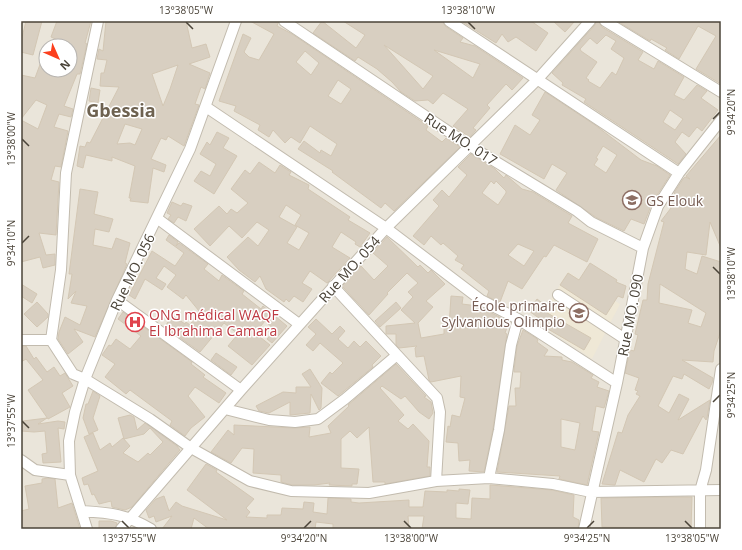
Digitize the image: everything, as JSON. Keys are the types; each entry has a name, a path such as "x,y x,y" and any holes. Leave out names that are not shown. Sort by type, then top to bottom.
{"street":[{"path":"98,21 66,173 61,270 51,340 73,374 85,379 150,419 191,448 250,481 291,491 369,493 436,481 489,478 553,484 591,492 721,490"},
{"name":"Rue MO. 056","path":"87,529 70,475 69,441 85,379 117,300 158,219 190,149 236,21"},
{"name":"Rue MO. 017","path":"284,21 470,146 577,211 591,222 643,248"},
{"path":"449,21 679,173"},
{"name":"Rue MO. 054","path":"121,529 299,324 386,228 537,80 590,21"},
{"path":"605,21 721,92"},
{"path":"206,107 386,228 480,300 518,319 617,383"},
{"name":"Rue MO. 090","path":"584,529 591,492 617,383 643,248 658,206 679,173 721,120"},
{"path":"158,219 299,324"},
{"path":"333,286 437,398 440,412 436,481"},
{"path":"558,295 625,339"},
{"path":"117,300 241,390"},
{"path":"489,478 499,430 511,345 518,319"},
{"path":"21,340 51,340"},
{"path":"225,409 270,420 294,422 318,419 345,399 397,355"},
{"path":"700,529 700,491 706,470 721,369"},
{"path":"21,460 35,470 70,475"},
{"path":"82,511 108,513 132,518 151,529"}],"shaded area":[{"path":"21,21 721,21 721,529 21,529"},
{"name":"École primaire Sylvanious Olimpio","path":"568,272 620,304 592,359 537,322"}],"building":[{"path":"26,21 42,21 33,55 21,52 21,42"},
{"path":"57,21 91,21 85,43 87,44 80,74 78,74 78,38 51,37"},
{"path":"106,21 186,21 192,48 206,44 210,57 189,64 210,73 205,89 201,87 195,104 199,105 184,146 168,136 166,140 161,138 151,159 166,165 164,172 153,168 148,203 130,201 131,198 129,198 135,166 112,157 112,161 86,155 83,168 77,166 80,146 85,147 87,142 90,143 119,87 100,86 101,73 104,73 107,60 97,59 99,49 103,51","holes":["178,65 170,89 163,106 152,74","125,124 142,129 135,145 130,143 117,144"]},
{"path":"250,21 273,21 278,23 277,26 292,34 428,126 426,130 442,142 446,138 460,147 394,211 385,203 381,208 332,172 333,171 298,149 304,141 320,153 321,150 331,156 337,144 310,126 300,143 291,137 285,143 273,130 269,137 258,130 260,125 234,111 236,106 219,101 243,34 251,38 244,52 249,57 259,60 274,34","holes":["305,51 319,63 311,75 296,62","338,80 351,89 341,104 328,96"]},
{"path":"322,21 356,48 365,35 343,21 443,21 445,26 463,38 460,42 475,46 523,78 512,90 506,84 487,105 490,108 473,128 476,130 470,137 453,126 468,109 443,93 433,104 428,100 415,101 401,92 377,69 358,57 355,61 313,33","holes":["384,45 433,76 423,89","434,50 480,64 473,78"]},
{"path":"461,21 531,21 548,33 536,51 516,37 508,42 502,34 496,43"},
{"path":"553,21 575,21 565,32"},
{"path":"596,21 599,21 602,27 643,52 638,60 654,69 658,61 684,77 674,95 684,100 697,85 707,91 701,98 718,110 702,131 697,127 689,137 682,132 675,142 686,154 678,164 584,102 586,99 562,85 563,83 552,73 595,25","holes":["606,35 616,41 611,49 624,58 616,75 612,72 600,88 588,81 589,80 586,78 597,62 580,49 590,38 597,44","670,110 683,119 675,130 663,122"]},
{"path":"617,21 721,21 721,84 696,69 716,36 698,26 679,59 665,50 667,48 651,39 650,41"},
{"path":"38,70 38,78 75,78 64,106 73,109 71,117 59,114 54,127 68,131 61,167 55,166 51,180 59,182 56,235 39,233 46,255 55,254 55,265 43,268 40,257 21,262 21,120 38,129 47,105 36,100 21,119 21,75 35,78"},
{"path":"91,88 100,90 98,103 89,101"},
{"path":"545,92 595,125 641,160 657,166 670,175 652,203 644,224 631,219 624,231 597,218 556,190 567,173 552,164 544,179 500,154 515,125 530,135 540,120 532,115","holes":["603,146 617,155 606,173 594,165"]},
{"path":"217,132 229,138 223,148 237,156 214,194 194,181 201,171 210,176 216,164 200,154 207,142 210,145"},
{"path":"721,135 721,248 710,222 706,255 687,252 685,269 697,274 702,256 721,262 721,330 714,351 713,362 682,360 713,378 712,383 709,389 684,374 682,379 673,376 658,406 669,413 679,394 689,399 678,420 710,400 707,418 706,420 703,416 683,454 671,450 662,463 656,459 644,482 620,470 615,485 602,484 618,432 622,433 628,415 640,396 636,394 638,391 635,390 639,378 625,373 630,350 634,351 638,335 635,334 643,300 647,300 648,284 664,222 661,221 671,208 668,205 676,195 674,193 683,179 685,177 690,179 686,176","holes":["660,284 706,313 701,327 688,323 692,310 659,303"]},
{"path":"471,154 495,169 504,178 506,175 522,189 533,192 572,216 568,223 598,239 587,262 554,245 546,257 544,256 522,289 508,281 500,302 487,296 489,291 461,269 464,265 455,260 458,256 443,243 441,245 431,236 424,245 413,236 439,206 433,200 442,190 449,197 467,175 458,167","holes":["491,181 494,184 496,181 506,191 498,205 482,193","518,244 534,251 524,266 508,255"]},
{"path":"259,162 275,173 280,165 291,172 289,175 309,185 308,189 350,217 348,220 370,233 360,247 355,244 356,242 341,232 332,247 350,258 327,283 310,271 302,283 312,289 303,302 294,296 289,302 286,299 284,302 266,289 260,276 255,282 239,270 227,257 248,237 258,246 269,230 257,222 242,238 229,226 210,246 194,229 219,206 227,214 231,209 237,213 248,203 231,189 245,170 250,174","holes":["286,205 301,215 295,225 309,233 299,250 287,243 297,227 279,217"]},
{"path":"80,189 98,192 94,214 113,219 109,232 95,229 93,245 112,249 116,238 130,243 125,263 127,264 95,337 74,329 83,342 68,354 58,339 59,332 65,317 80,325 87,306 71,303 76,291 68,299 72,274 69,274"},
{"path":"172,202 181,206 183,203 192,206 186,221 178,217 174,223 168,219 171,215 167,213"},
{"path":"169,235 178,242 176,246 179,243 208,264 204,269 219,281 222,275 244,291 242,294 261,309 263,306 287,326 272,343 267,339 275,330 265,321 255,333 270,345 252,365 228,346 238,334 224,323 200,352 165,327 172,315 185,324 186,322 190,325 199,311 186,295 183,299 167,287 176,275 164,266 156,278 166,284 162,290 145,279 135,299 129,295 152,251 175,266 184,253 166,240"},
{"path":"387,237 418,267 420,265 428,273 431,270 445,284 426,301 433,307 418,323 421,338 444,334 444,326 449,327 451,296 463,297 462,304 478,306 509,322 505,333 507,334 493,429 484,472 469,471 470,460 459,461 458,443 446,442 448,426 450,427 452,415 460,417 465,398 460,397 461,376 431,382 429,380 424,356 416,357 415,348 417,346 399,348 396,345 396,334 386,334 386,326 415,323 401,310 413,297 408,292 418,283 407,273 387,293 388,294 369,315 342,286 361,266 374,280 388,266 373,253"},
{"path":"590,263 617,280 616,282 626,286 623,298 618,296 606,315 560,285 568,273 579,280"},
{"path":"21,284 37,294 32,303 21,296"},
{"path":"537,299 545,305 542,310 591,338 584,350 541,325 543,321 529,311"},
{"path":"37,302 48,314 48,317 37,327 24,314"},
{"path":"396,302 401,308 380,327 375,321"},
{"path":"123,312 192,362 191,364 205,375 203,377 226,393 219,403 195,387 188,396 205,417 191,428 185,436 170,425 172,421 130,390 126,394 105,377 115,364 102,355 109,345 111,346 116,339 130,349 141,336 118,319"},
{"path":"316,319 332,334 340,326 345,331 338,339 348,348 354,341 360,347 366,341 381,356 372,365 373,367 338,396 321,383 330,372 332,374 343,363 320,343 313,351 306,345 316,334 308,327"},
{"path":"523,330 536,338 538,340 537,342 548,350 544,356 562,357 562,360 572,362 593,375 591,378 599,382 597,387 609,391 604,408 596,406 592,431 599,432 587,485 559,479 560,476 497,472 509,406 516,406 515,388 520,388 521,372 514,372 517,346","holes":["561,419 580,423 575,450 561,447"]},
{"path":"21,346 26,346 34,359 36,357 47,372 54,367 60,376 65,373 73,386 62,393 70,407 48,419 28,390 43,380 26,359 21,362"},
{"path":"216,353 237,367 231,375 211,360"},
{"path":"396,364 426,396 424,397 431,402 433,413 429,419 419,412 405,396 401,399 382,386 380,388 404,415 398,421 408,429 413,424 429,441 427,467 430,467 430,476 385,484 385,482 373,482 369,427 357,438 350,431 341,439 341,468 359,469 357,484 352,484 352,486 329,485 330,483 292,485 281,482 281,475 253,473 254,449 242,448 231,463 211,452 228,430 234,435 234,425 294,428 310,427 309,437 331,433 328,426 349,406 348,405"},
{"path":"310,369 322,388 321,408 319,410 311,394 310,413 290,415 290,402 269,413 259,411 256,406 283,392 296,393 296,387 311,387 302,374"},
{"path":"93,391 100,396 93,418 98,430 89,434 83,418 86,404 88,404"},
{"path":"130,415 134,417 137,430 145,423 177,446 180,450 132,507 125,510 112,507 111,501 99,504 94,494 92,495 88,484 84,485 82,478 98,471 84,437 93,433 100,450 110,443 112,447 123,438 130,446 123,453 138,462 148,453 150,455 163,442 150,428 144,434 124,439 118,418"},
{"path":"47,418 38,424 58,421 65,422 64,429 58,428 61,462 43,463 42,454 47,453 45,431 21,431 23,421"},
{"path":"206,464 217,470 216,472 254,499 246,508 250,512 246,517 267,518 267,515 281,515 282,508 303,509 304,502 314,503 313,512 327,514 328,498 351,499 351,502 359,503 409,500 409,507 423,507 425,491 447,492 447,490 459,491 459,489 470,490 468,504 456,503 456,518 471,519 472,498 490,499 490,485 552,490 574,495 573,517 579,520 578,529 422,529 424,516 408,516 409,529 333,529 333,524 316,522 315,529 209,529 194,518 191,529 162,529 172,516 156,522 154,516 149,518 146,510 156,499 164,496 169,511 176,502 182,506 227,520 187,490"},
{"path":"42,479 55,479 58,508 72,503 80,529 21,529 21,511 29,509 25,486 42,483"},
{"path":"692,497 691,529 602,527 601,498"},
{"path":"99,521 111,521 117,523 115,529 99,529"}],"place":[{"name":"GS Elouk","path":"632,200"},
{"name":"École primaire Sylvanious Olimpio","path":"579,313"},
{"name":"ONG médical WAQF El Ibrahima Camara","path":"135,322"}],"district":[{"name":"Gbessia","path":"121,110"}]}
